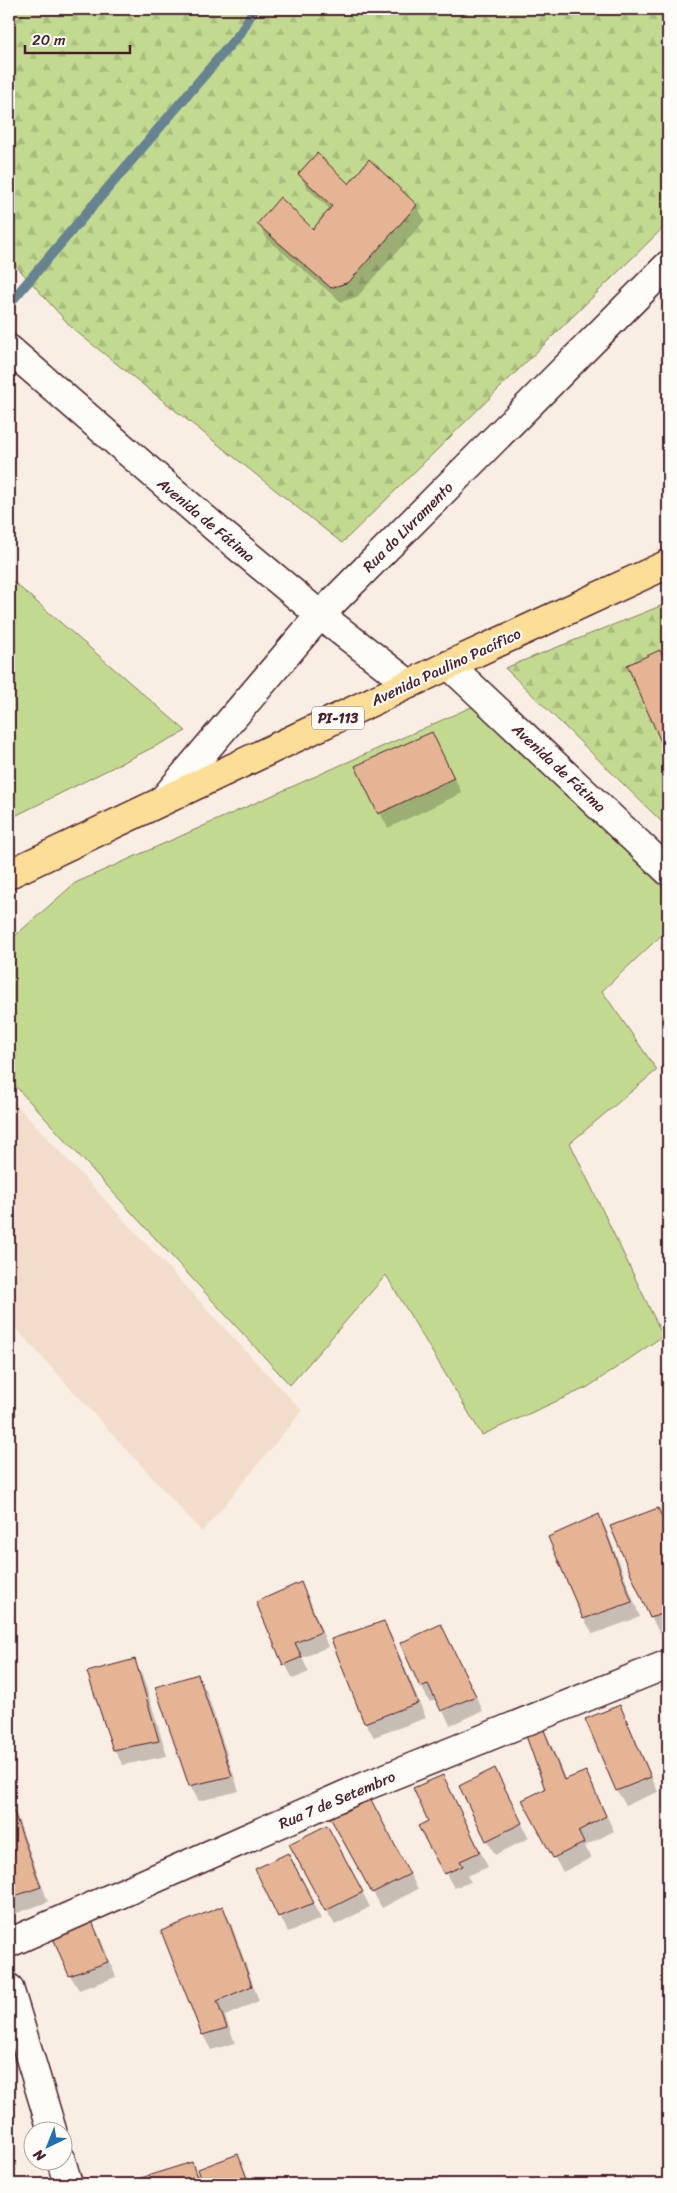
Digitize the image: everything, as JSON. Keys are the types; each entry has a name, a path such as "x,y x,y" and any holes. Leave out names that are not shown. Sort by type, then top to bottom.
{"main road":[{"name":"Avenida Paulino Pacífico","path":"9,874 449,665 668,564"}],"street":[{"name":"Rua do Livramento","path":"162,801 320,615 668,265"},
{"name":"Avenida de Fátima","path":"9,349 211,525 320,615 410,684"},
{"name":"Avenida de Fátima","path":"449,665 668,871"},
{"name":"Rua 7 de Setembro","path":"9,1943 356,1790 668,1664"},
{"path":"9,1988 49,2120"},
{"path":"64,2170 68,2184"}],"shaded area":[{"path":"9,1097 302,1411 202,1532 9,1321"}],"green space":[{"path":"9,9 668,9 668,223 342,543 73,329 9,258"},
{"path":"9,578 186,731 9,819"},
{"path":"668,603 668,828 505,668"},
{"path":"476,705 668,893 668,929 602,991 657,1070 570,1143 663,1336 588,1387 482,1435 386,1275 290,1385 9,1079 9,941 75,883"}],"building":[{"path":"317,153 349,184 369,159 417,205 349,282 331,288 257,224 280,197 313,229 332,206 298,174"},
{"path":"660,650 668,669 668,741 662,744 627,665"},
{"path":"432,732 454,778 378,814 355,766"},
{"path":"658,1508 668,1531 668,1612 650,1618 610,1526"},
{"path":"599,1514 632,1602 583,1619 548,1537"},
{"path":"301,1582 321,1632 295,1643 302,1657 283,1665 256,1602"},
{"path":"384,1621 418,1703 364,1723 331,1639"},
{"path":"441,1624 476,1696 441,1711 428,1684 420,1687 400,1643"},
{"path":"135,1659 159,1741 113,1750 87,1672"},
{"path":"198,1674 232,1776 189,1786 155,1687"},
{"path":"620,1705 651,1777 616,1791 585,1719"},
{"path":"542,1725 564,1780 586,1771 606,1816 578,1831 584,1843 553,1858 522,1800 545,1789 525,1733"},
{"path":"495,1768 522,1823 486,1841 459,1786"},
{"path":"443,1775 480,1852 460,1861 463,1866 444,1874 418,1826 428,1821 413,1788"},
{"path":"368,1794 410,1874 372,1893 327,1812"},
{"path":"9,1799 41,1887 9,1898"},
{"path":"327,1825 363,1892 325,1911 289,1844"},
{"path":"288,1853 314,1903 278,1917 255,1869"},
{"path":"223,1906 252,1986 217,2001 227,2028 202,2035 161,1931"},
{"path":"91,1918 108,1962 69,1976 51,1933"},
{"path":"238,2154 249,2184 203,2184 198,2169"},
{"path":"192,2162 199,2184 132,2184 131,2181"}],"waterway":[{"path":"9,304 241,32 254,9"}]}
